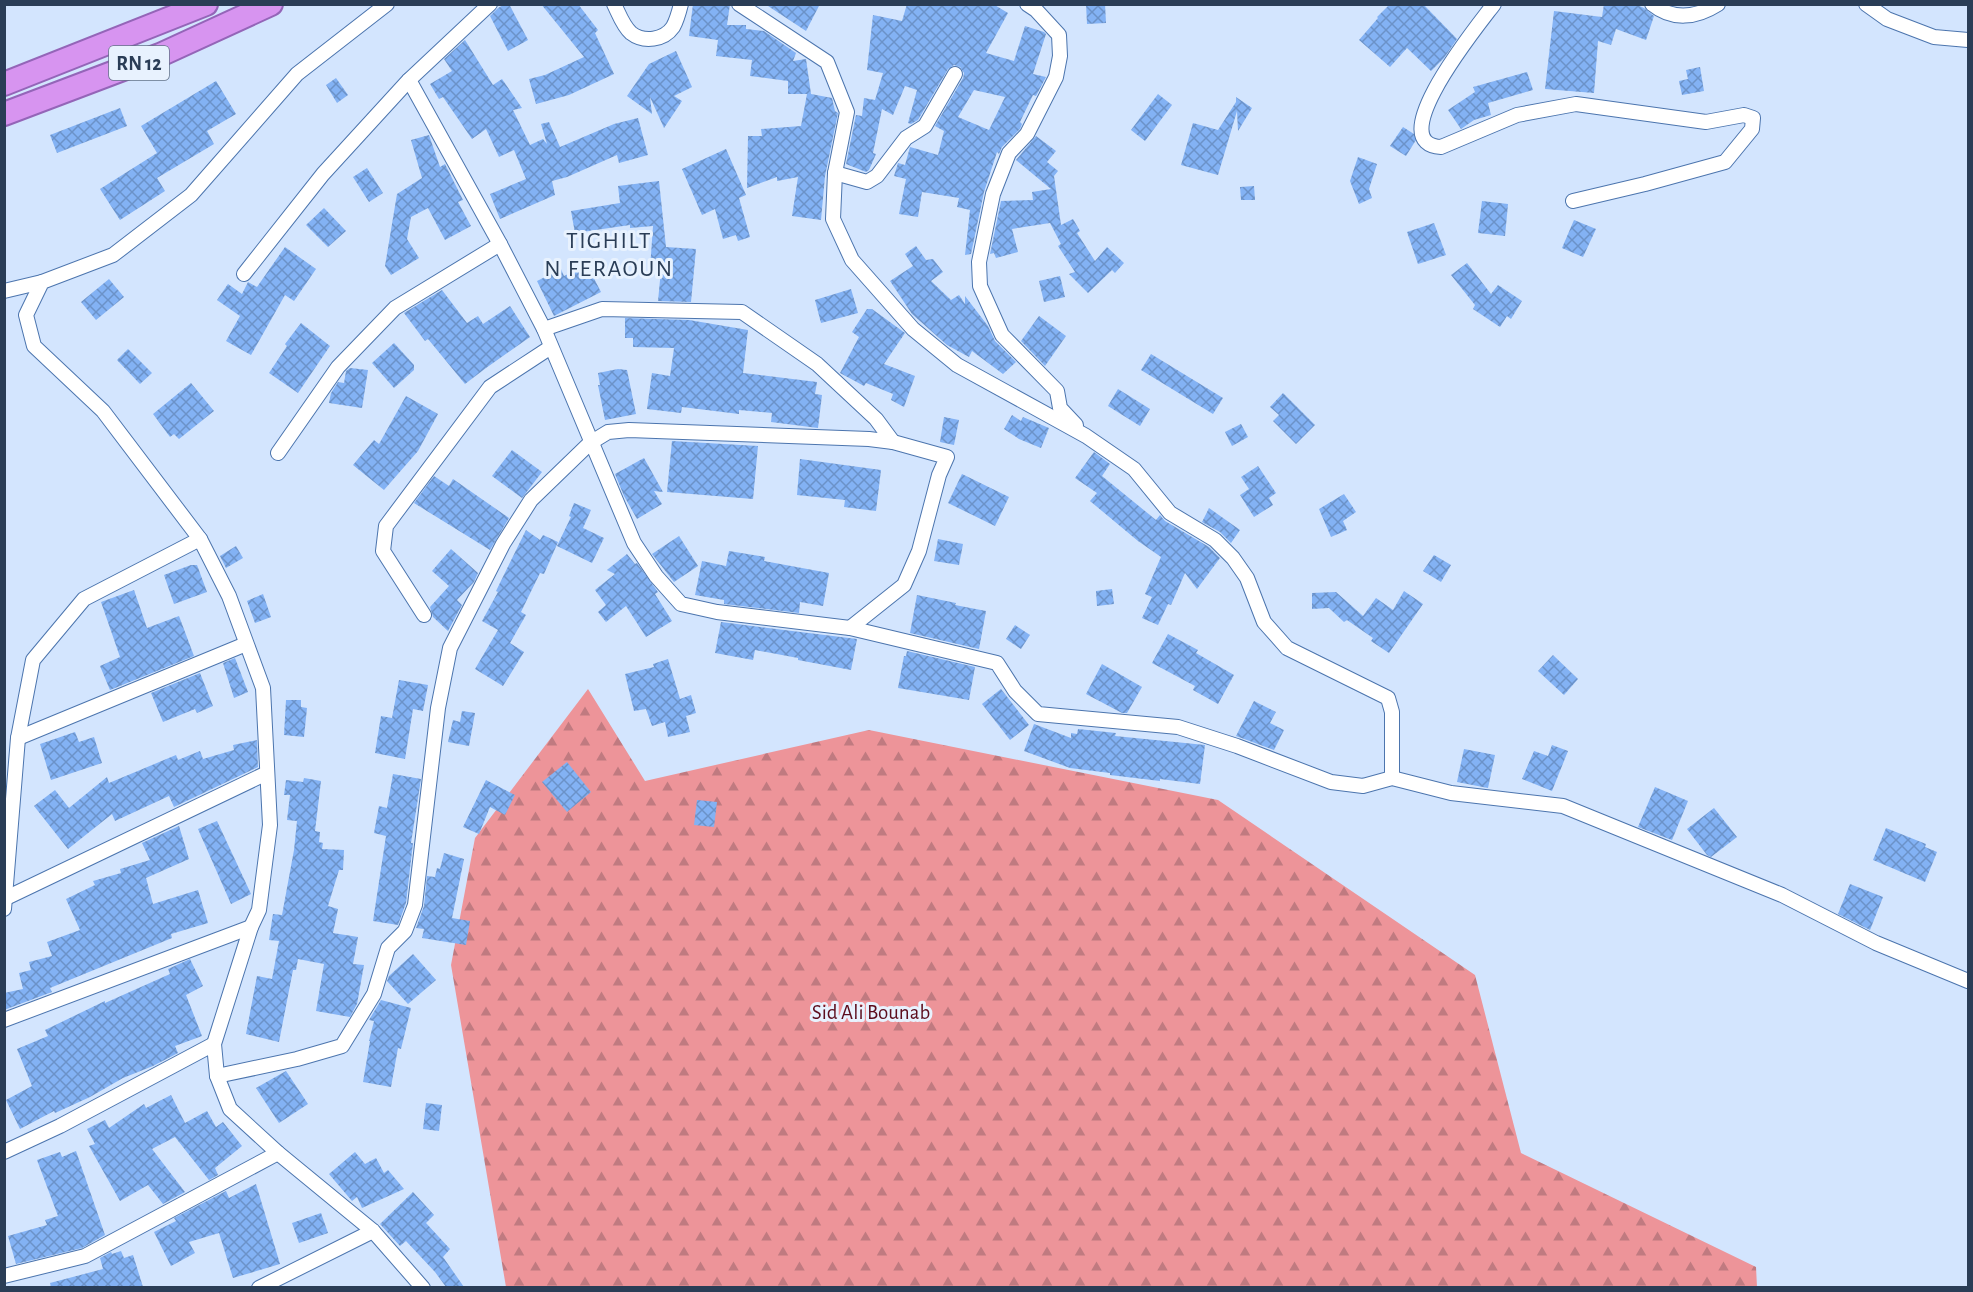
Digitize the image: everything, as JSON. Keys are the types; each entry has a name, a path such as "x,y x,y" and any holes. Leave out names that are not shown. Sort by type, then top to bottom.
{"highway":[{"name":"RN 12","path":"4,114 160,55 271,4"},
{"name":"RN 12","path":"4,84 200,7"}],"street":[{"path":"4,291 42,282 113,255 191,195 297,74 387,4"},
{"path":"244,274 323,174 409,80 490,4"},
{"path":"615,4 631,33 638,37 653,39 668,33 673,27 681,4"},
{"path":"740,4 827,62 847,112 835,173 833,219 852,260 913,329 957,365 1086,436 1134,469 1170,513 1215,540 1233,558 1247,578 1264,622 1287,648 1388,698 1392,712 1392,778"},
{"path":"1027,4 1036,10 1059,35 1060,56 1056,77 1042,107 1027,134 1009,153 993,195 979,262 980,286 1002,335 1057,391 1060,408 1086,436"},
{"path":"1494,4 1438,81 1424,116 1421,135 1425,143 1433,147 1441,147 1517,115 1576,104 1706,122 1743,115 1753,118 1752,129 1725,162 1573,201"},
{"path":"1652,4 1668,15 1682,17 1710,9 1718,4"},
{"path":"1866,4 1887,19 1934,37 1968,40"},
{"path":"835,173 867,182 877,176 906,138 925,126 955,74"},
{"path":"409,80 500,244 544,330 634,543 656,576 681,604 717,612 850,628 997,663 1014,691 1038,714 1178,727 1237,746 1331,782 1363,786 1392,778 1451,793 1563,807 1782,895 1876,943 1968,981"},
{"path":"278,453 338,367 395,308 500,244"},
{"path":"42,282 26,315 34,346 103,411 200,539 229,596 263,688 270,825 259,910 251,927 214,1044 216,1076 230,1108 278,1153 373,1231 423,1287"},
{"path":"544,330 602,309 742,312 817,364 876,419 893,442"},
{"path":"424,615 383,551 386,526 490,387 550,347"},
{"path":"216,1076 297,1059 342,1046 374,994 388,948 405,931 415,905 438,708 450,648 503,544 531,500 590,443 608,432 629,430 868,439 893,442 947,458 939,475 919,551 904,585 850,628"},
{"path":"200,539 84,599 33,660 18,738 5,904 267,774"},
{"path":"18,738 246,644"},
{"path":"4,1020 251,927"},
{"path":"4,1152 60,1126 214,1044"},
{"path":"4,1276 85,1256 278,1153"},
{"path":"259,1287 373,1231"}],"green space":[{"name":"Sid Ali Bounab","path":"588,689 645,781 869,730 1218,800 1475,975 1521,1153 1756,1267 1757,1287 506,1287 451,965 475,838"}],"building":[{"path":"505,4 509,4 528,40 508,51 490,16"},
{"path":"541,4 578,4 598,30 595,33 614,74 569,95 536,104 529,79 545,75 584,57"},
{"path":"693,4 730,4 727,25 746,25 746,29 764,31 796,53 793,61 806,59 811,94 832,98 835,111 838,113 825,176 821,220 792,216 798,177 777,181 777,177 747,188 748,136 762,136 761,129 801,126 807,94 788,94 788,81 750,76 752,60 716,56 718,40 689,36"},
{"path":"765,4 820,4 806,31"},
{"path":"907,4 993,4 1008,13 986,53 1014,61 1025,26 1046,34 1033,74 1046,77 1036,96 1033,95 1020,122 1022,124 1020,129 1002,147 999,154 997,152 984,192 971,254 965,255 970,210 957,207 959,198 922,192 918,217 899,214 906,179 894,176 898,163 905,165 910,147 938,155 944,131 935,126 963,78 964,73 960,67 954,65 948,69 918,120 911,124 908,123 917,90 905,86 893,115 882,109 873,153 876,154 869,170 866,172 846,164 856,115 862,116 864,98 875,100 883,73 867,70 873,15 902,21","holes":["974,90 1005,97 989,130 958,117"]},
{"path":"1086,4 1105,4 1106,23 1087,24"},
{"path":"1390,4 1423,4 1457,39 1444,58 1431,71 1407,48 1390,67 1359,40"},
{"path":"1604,4 1635,4 1654,16 1646,40 1616,29 1611,45 1598,41 1594,93 1545,89 1554,11 1602,17"},
{"path":"465,40 493,85 502,79 522,108 513,110 530,145 543,139 547,144 541,124 549,122 560,147 614,124 638,118 648,155 619,163 617,155 567,177 552,181 555,195 500,219 490,194 526,179 514,150 499,157 486,129 472,139 443,97 439,99 430,84 452,71 444,59"},
{"path":"676,51 692,87 674,96 682,101 664,128 650,97 652,114 627,96 649,64"},
{"path":"1700,67 1704,91 1682,95 1679,81 1688,79 1686,70"},
{"path":"1527,72 1533,90 1488,103 1491,115 1474,120 1461,129 1448,110 1475,92 1473,87"},
{"path":"336,78 348,95 337,103 326,85"},
{"path":"216,81 236,114 207,131 214,144 157,178 165,191 120,220 100,189 157,153 141,126"},
{"path":"1158,94 1172,105 1145,141 1131,130"},
{"path":"1236,97 1252,108 1238,131 1237,111 1218,175 1181,165 1193,123 1218,130 1236,102"},
{"path":"120,108 127,126 57,153 50,135"},
{"path":"1403,127 1414,134 1416,140 1406,156 1390,146"},
{"path":"429,135 440,167 445,164 463,200 458,202 471,226 445,240 428,208 411,217 407,239 419,258 391,275 385,266 397,194 422,178 411,140"},
{"path":"1036,136 1056,151 1047,162 1058,171 1054,176 1061,225 1073,219 1080,231 1077,233 1095,261 1107,247 1124,263 1115,273 1112,270 1088,293 1069,274 1075,272 1058,246 1061,244 1050,223 1012,229 1018,252 996,258 994,253 990,254 1001,201 1033,200 1032,192 1051,189 1016,160"},
{"path":"726,149 746,195 739,198 750,237 738,241 736,235 723,239 715,209 702,215 682,169"},
{"path":"1358,157 1377,164 1369,189 1372,198 1359,204 1350,181"},
{"path":"367,168 383,193 369,202 353,177"},
{"path":"659,181 666,247 696,249 691,302 658,301 661,270 650,269 653,226 630,228 630,225 575,233 571,211 620,203 618,186"},
{"path":"1254,186 1255,200 1241,200 1240,187"},
{"path":"1482,201 1508,204 1505,236 1478,233"},
{"path":"324,208 346,231 328,247 306,225"},
{"path":"1574,220 1596,229 1583,257 1562,248"},
{"path":"1434,223 1446,255 1418,264 1407,232"},
{"path":"916,246 926,260 933,259 943,272 931,281 951,300 959,295 965,304 965,296 988,326 995,341 1016,362 1003,374 972,351 969,357 947,345 912,314 890,281 913,266 905,254"},
{"path":"285,247 316,269 294,301 285,295 251,355 226,341 240,316 217,300 228,284 242,294 248,282 257,287"},
{"path":"1467,263 1491,294 1498,285 1522,301 1511,319 1507,316 1500,327 1473,309 1475,305 1451,275"},
{"path":"587,265 601,292 554,316 537,281 561,269 564,276"},
{"path":"1060,276 1065,297 1044,302 1039,281"},
{"path":"109,279 124,297 96,320 81,302"},
{"path":"851,289 858,313 821,323 815,300"},
{"path":"442,290 467,323 478,316 483,324 510,306 530,337 465,384 428,339 425,341 404,313"},
{"path":"867,309 872,309 905,333 884,364 915,376 904,407 891,400 893,394 866,383 864,386 840,373 859,337 852,332"},
{"path":"1039,316 1066,336 1045,366 1021,341"},
{"path":"625,318 689,320 748,330 743,373 817,382 815,394 822,395 818,428 771,422 772,413 739,410 739,414 682,407 681,413 647,409 652,373 670,376 674,348 633,347 633,338 625,338"},
{"path":"301,323 330,346 298,393 269,373 287,346 285,344"},
{"path":"394,343 414,365 414,370 394,388 372,363"},
{"path":"128,349 152,373 140,384 117,360"},
{"path":"1151,354 1223,398 1213,414 1141,370"},
{"path":"350,368 368,370 362,408 329,403 331,393 338,382 344,383 346,371"},
{"path":"618,369 627,370 636,414 605,420 598,373"},
{"path":"191,383 214,411 179,439 174,434 170,437 153,414"},
{"path":"1118,389 1150,409 1140,426 1108,406"},
{"path":"1283,393 1315,425 1296,444 1273,421 1279,415 1270,407"},
{"path":"406,396 438,414 418,451 384,490 353,465 374,440 379,444"},
{"path":"1012,415 1021,421 1023,417 1049,428 1041,448 1019,439 1004,429"},
{"path":"944,417 959,420 954,445 940,442"},
{"path":"1241,424 1248,437 1232,446 1225,432"},
{"path":"672,441 758,446 753,499 667,492"},
{"path":"512,450 542,472 522,498 492,476"},
{"path":"1094,452 1110,464 1102,476 1156,520 1160,515 1165,521 1209,547 1220,558 1197,589 1185,573 1171,605 1168,604 1158,625 1142,618 1152,597 1145,594 1161,557 1090,501 1097,493 1075,478"},
{"path":"644,458 663,492 654,491 662,504 637,519 615,474"},
{"path":"800,459 881,470 876,511 844,507 845,500 797,495"},
{"path":"1258,466 1276,493 1269,498 1273,505 1254,517 1240,495 1249,489 1241,477"},
{"path":"962,474 1009,497 995,526 948,503"},
{"path":"434,476 449,486 453,479 509,518 490,550 414,503"},
{"path":"1344,494 1356,512 1343,521 1347,530 1331,537 1319,509"},
{"path":"574,503 591,510 583,528 604,538 592,563 557,546 571,517 569,516"},
{"path":"1209,508 1240,530 1231,543 1220,532 1202,522"},
{"path":"526,530 540,540 543,535 558,542 544,574 540,573 521,612 526,615 510,643 524,652 503,686 475,669 498,630 482,621"},
{"path":"679,536 698,566 674,582 652,554"},
{"path":"938,539 963,544 959,565 934,561"},
{"path":"236,546 243,558 226,568 220,556"},
{"path":"451,549 478,573 474,582 457,600 462,605 448,631 433,617 430,607 449,586 432,571"},
{"path":"729,551 765,557 764,561 829,573 823,606 800,602 799,613 724,604 724,600 695,595 702,561 726,566"},
{"path":"627,554 635,564 637,563 658,592 655,594 672,621 646,637 626,606 606,622 598,612 606,605 595,590 615,574 607,570"},
{"path":"1434,555 1451,565 1441,582 1423,571"},
{"path":"197,565 207,592 174,604 164,575"},
{"path":"1112,589 1114,604 1097,606 1096,591"},
{"path":"134,590 147,628 179,616 194,656 110,690 100,666 120,657 101,602"},
{"path":"1404,591 1423,604 1389,653 1371,641 1373,638 1347,620 1344,622 1329,608 1312,609 1312,593 1336,592 1363,616 1376,598 1393,610"},
{"path":"263,594 271,617 255,623 247,601"},
{"path":"917,595 986,611 979,649 910,633"},
{"path":"721,622 857,639 851,670 755,650 753,660 715,653"},
{"path":"1015,625 1030,635 1021,649 1006,639"},
{"path":"1168,634 1198,650 1196,653 1234,675 1218,704 1193,690 1195,686 1152,663"},
{"path":"907,651 975,667 969,700 898,688"},
{"path":"1553,655 1578,679 1564,695 1538,671"},
{"path":"235,658 248,692 234,698 223,663"},
{"path":"668,659 680,699 691,695 696,713 686,716 690,732 668,737 665,722 652,726 646,709 634,711 625,674 654,667 653,664"},
{"path":"1102,664 1142,687 1127,713 1122,713 1086,694"},
{"path":"200,673 213,706 197,713 195,709 163,722 151,693"},
{"path":"399,680 428,685 423,711 413,709 405,759 375,753 381,716 392,718"},
{"path":"1001,689 1029,725 1010,740 982,704"},
{"path":"286,700 301,700 301,707 307,708 304,737 284,735"},
{"path":"1254,701 1276,712 1270,723 1284,730 1274,750 1236,736"},
{"path":"462,711 475,713 469,746 448,742 453,720 460,722"},
{"path":"1034,724 1071,738 1071,733 1077,734 1078,729 1116,733 1115,736 1205,745 1200,784 1110,775 1110,773 1070,768 1024,751"},
{"path":"75,732 79,742 94,737 102,763 51,780 40,744"},
{"path":"257,740 258,767 174,807 169,796 115,821 112,814 68,849 34,806 55,790 69,808 107,777 109,783 176,755 178,760 200,751 203,759 234,750 233,745"},
{"path":"1552,745 1568,751 1552,791 1522,779 1534,751 1548,756"},
{"path":"1464,749 1495,755 1488,788 1457,782"},
{"path":"567,762 591,792 567,812 542,782"},
{"path":"393,774 421,779 411,843 413,843 406,903 398,925 373,921 386,836 374,833 379,806 387,808"},
{"path":"304,778 321,781 315,831 320,832 319,842 323,843 322,849 344,850 343,870 339,870 328,906 338,909 333,933 358,937 353,964 364,965 357,1004 350,1017 316,1011 324,964 298,959 296,970 293,970 279,1042 246,1034 257,976 272,979 279,941 269,940 273,914 282,915 294,850 297,821 287,820 290,795 284,795 286,780 303,782"},
{"path":"486,780 515,795 505,815 490,807 479,834 463,827"},
{"path":"1655,787 1688,801 1672,840 1638,827"},
{"path":"697,800 717,802 714,827 694,825"},
{"path":"1714,808 1737,837 1711,857 1687,829"},
{"path":"217,821 251,894 231,904 198,829"},
{"path":"179,826 189,859 146,878 153,904 198,890 208,923 171,934 172,938 50,988 52,992 4,1010 4,993 23,989 19,973 31,970 29,962 52,956 47,942 80,930 66,899 95,885 93,881 121,873 120,869 150,860 142,843"},
{"path":"1886,828 1926,844 1925,847 1937,852 1925,882 1873,860"},
{"path":"444,853 464,859 452,918 470,921 466,945 422,938 424,929 416,928 424,906 427,876 435,877 437,868 440,869"},
{"path":"1850,884 1883,897 1870,930 1838,914"},
{"path":"413,954 436,980 408,1004 387,981 389,976"},
{"path":"190,959 203,986 186,995 202,1036 175,1046 178,1053 153,1066 123,1078 90,1097 55,1113 54,1111 20,1129 6,1100 32,1086 17,1049 48,1036 45,1030 105,1001 105,1003 170,974 168,969"},
{"path":"381,1000 411,1008 401,1049 398,1048 391,1087 363,1082 374,1021 369,1020"},
{"path":"286,1071 308,1104 279,1123 256,1088"},
{"path":"171,1095 185,1123 207,1111 216,1127 223,1122 242,1146 215,1168 218,1175 209,1180 175,1137 152,1149 185,1192 163,1204 148,1185 120,1201 89,1146 95,1144 87,1129 105,1120 109,1128 144,1104 146,1108"},
{"path":"426,1103 442,1105 439,1131 423,1129"},
{"path":"76,1151 105,1235 82,1248 16,1264 8,1236 47,1225 45,1220 58,1216 37,1160 60,1152 62,1157"},
{"path":"355,1152 365,1164 376,1158 384,1173 388,1170 404,1189 362,1208 357,1197 352,1201 329,1174"},
{"path":"256,1184 280,1264 233,1278 219,1233 189,1242 195,1253 171,1266 154,1232 176,1221 174,1218 226,1191 229,1198"},
{"path":"413,1192 434,1215 426,1223 450,1249 443,1257 464,1287 446,1287 406,1241 400,1246 380,1224"},
{"path":"321,1213 328,1233 299,1243 292,1223"},
{"path":"121,1251 124,1258 133,1255 143,1287 51,1287 50,1283 103,1269 100,1258 111,1252 112,1254"}],"district":[{"name":"TIGHILT N FERAOUN","path":"609,254"}]}
